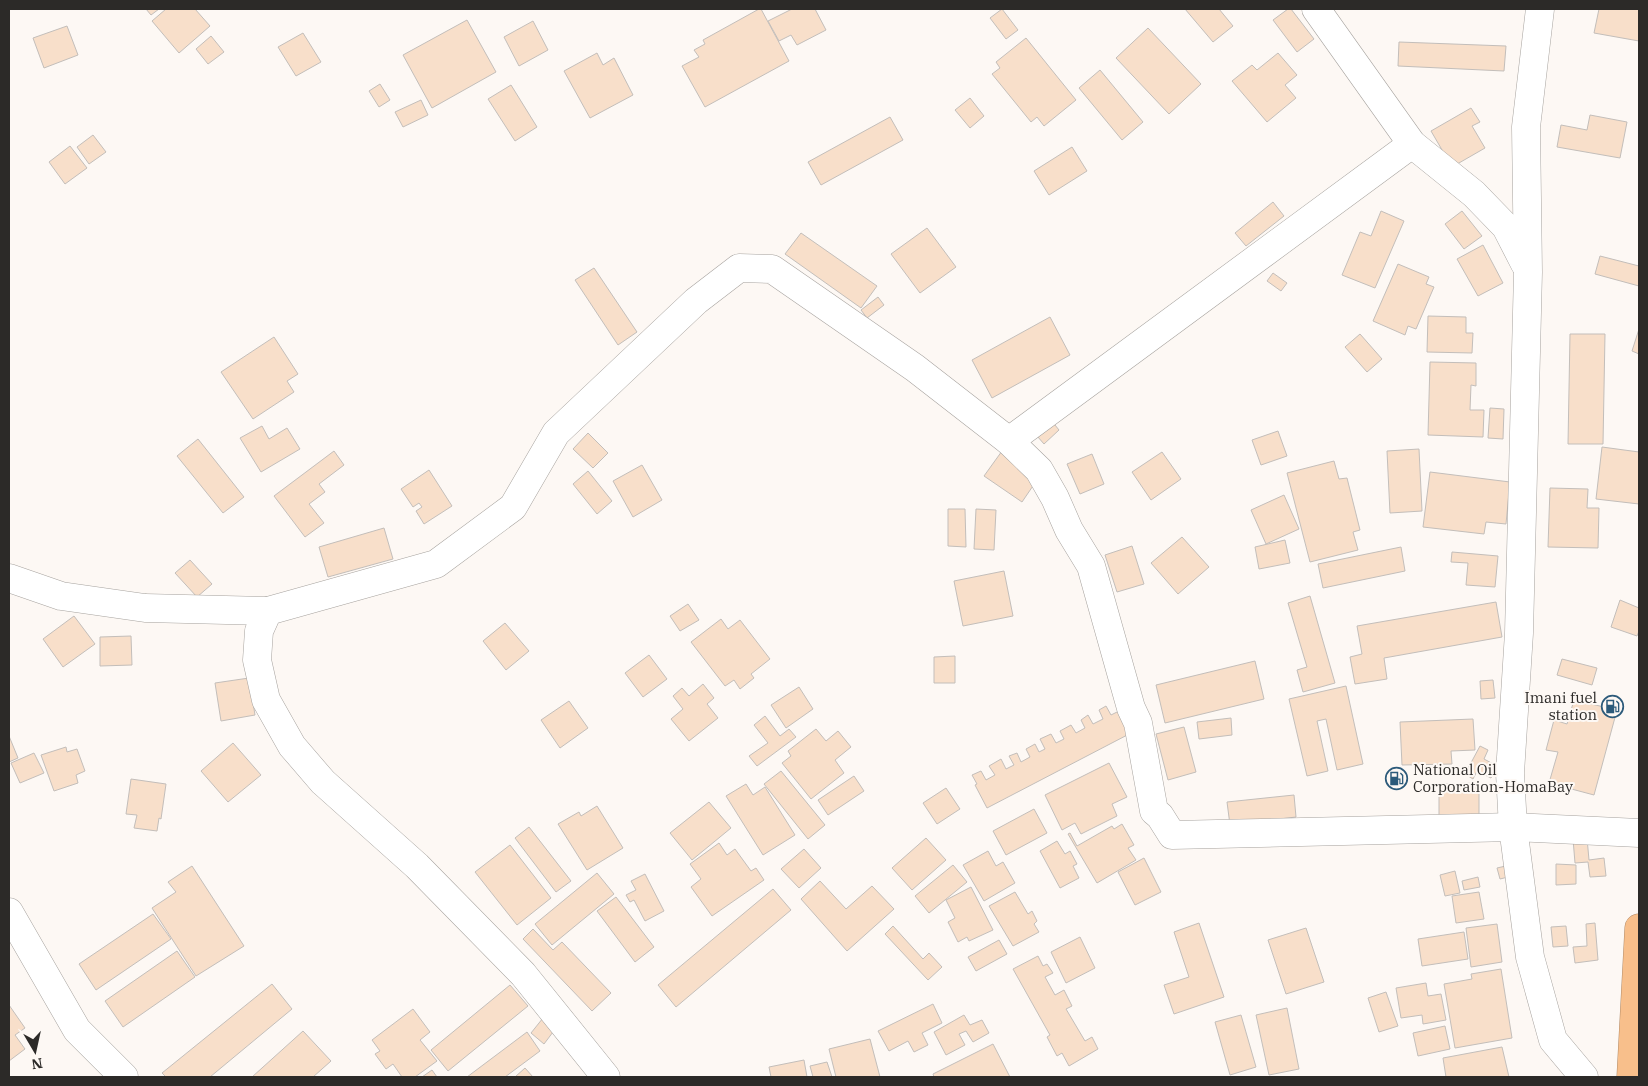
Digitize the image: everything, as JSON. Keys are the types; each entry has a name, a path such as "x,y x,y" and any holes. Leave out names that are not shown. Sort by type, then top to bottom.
{"highway":[{"path":"1631,1077 1639,928"}],"street":[{"path":"1316,9 1412,144 1474,194 1506,227 1528,272"},
{"path":"1540,9 1526,128 1528,272 1519,633 1510,773 1513,827 1530,957 1553,1040 1584,1077"},
{"path":"1009,441 1412,144"},
{"path":"9,578 61,596 145,608 268,611 436,564 513,507 556,433 696,300 739,268 772,269 915,368 1009,441 1039,470 1069,530 1091,566 1131,708 1138,724 1154,811 1160,816 1172,835 1513,827 1639,833"},
{"path":"268,611 259,632 257,660 266,700 292,746 323,782 417,866 523,974 606,1077"},
{"path":"9,912 77,1030 124,1077"}],"building":[{"path":"146,9 159,9 151,15"},
{"path":"166,9 195,9 210,26 179,53 152,21"},
{"path":"761,9 789,61 705,107 682,66 699,57 694,50 705,44 703,40"},
{"path":"792,9 815,9 826,30 797,45 791,35 779,41 768,21"},
{"path":"1002,9 1018,30 1006,39 990,18"},
{"path":"1185,9 1219,9 1233,26 1213,42"},
{"path":"1288,9 1291,9 1314,39 1297,52 1273,20"},
{"path":"1599,9 1639,9 1639,41 1594,33"},
{"path":"467,20 496,72 432,108 403,55"},
{"path":"533,21 548,50 519,66 504,37"},
{"path":"67,26 78,55 44,68 33,38"},
{"path":"1148,28 1201,84 1169,114 1116,58"},
{"path":"303,33 321,62 296,76 278,47"},
{"path":"211,36 224,52 208,64 196,49"},
{"path":"1026,38 1076,100 1044,126 1037,117 1031,122 992,74 1000,68 996,62"},
{"path":"1399,42 1506,46 1504,71 1398,66"},
{"path":"597,53 603,65 614,58 633,95 590,118 564,71"},
{"path":"1278,53 1297,75 1285,85 1296,98 1267,122 1232,81 1252,65 1257,70"},
{"path":"1100,70 1143,122 1122,140 1079,88"},
{"path":"380,84 390,100 379,107 369,91"},
{"path":"511,85 537,127 515,141 488,99"},
{"path":"970,98 984,116 970,128 955,110"},
{"path":"421,100 428,115 403,127 395,112"},
{"path":"1471,108 1480,122 1472,126 1485,148 1452,167 1431,131"},
{"path":"1590,115 1627,122 1620,158 1557,147 1561,125 1587,130"},
{"path":"890,117 903,140 821,185 808,162"},
{"path":"93,135 106,152 89,164 77,147"},
{"path":"70,146 87,168 65,184 49,162"},
{"path":"1072,147 1087,171 1049,195 1034,171"},
{"path":"1273,202 1284,216 1246,246 1235,233"},
{"path":"1381,211 1404,221 1375,288 1342,275 1360,232 1371,236"},
{"path":"1462,211 1482,236 1464,249 1445,224"},
{"path":"927,228 956,267 920,293 891,254"},
{"path":"801,233 877,286 861,308 785,254"},
{"path":"1483,245 1503,283 1478,296 1457,259"},
{"path":"1600,256 1639,266 1639,286 1595,274"},
{"path":"1398,264 1429,277 1426,284 1434,287 1416,329 1408,326 1405,335 1373,321"},
{"path":"594,268 637,332 618,345 575,280"},
{"path":"1273,273 1287,283 1281,291 1267,281"},
{"path":"878,297 884,305 867,318 861,310"},
{"path":"1428,316 1466,317 1466,333 1473,333 1472,353 1427,352"},
{"path":"1050,317 1070,355 992,398 972,360"},
{"path":"1639,329 1639,354 1632,351"},
{"path":"1360,334 1382,359 1367,372 1345,347"},
{"path":"1570,334 1605,334 1603,444 1568,444"},
{"path":"274,337 298,374 287,381 294,392 253,419 221,372"},
{"path":"1430,362 1476,363 1476,386 1471,385 1470,410 1484,410 1483,437 1428,435"},
{"path":"1490,408 1504,409 1503,439 1488,438"},
{"path":"1047,415 1059,430 1044,444 1031,429"},
{"path":"262,426 269,439 287,428 300,449 261,472 240,438"},
{"path":"1278,431 1287,456 1261,465 1252,440"},
{"path":"588,433 608,453 593,468 573,449"},
{"path":"198,439 244,497 223,513 177,456"},
{"path":"1602,447 1639,452 1639,504 1596,499"},
{"path":"1419,449 1422,511 1390,513 1387,451"},
{"path":"334,451 344,465 319,484 325,492 309,504 324,523 305,537 274,496"},
{"path":"1002,451 1039,477 1022,502 984,476"},
{"path":"1162,452 1181,479 1151,500 1132,472"},
{"path":"1092,454 1104,484 1080,494 1067,464"},
{"path":"1334,461 1339,479 1347,478 1360,530 1353,532 1358,550 1310,562 1287,473"},
{"path":"642,465 662,500 633,517 613,481"},
{"path":"429,470 452,506 424,524 416,511 422,507 419,503 413,507 401,489"},
{"path":"588,471 612,501 597,514 573,484"},
{"path":"1430,472 1510,482 1506,524 1486,522 1484,534 1423,527"},
{"path":"1550,488 1588,489 1587,508 1599,508 1598,548 1548,547"},
{"path":"1284,495 1299,529 1266,544 1251,510"},
{"path":"948,509 965,509 966,547 948,546"},
{"path":"976,509 996,510 994,550 974,549"},
{"path":"384,528 393,559 328,577 319,547"},
{"path":"1182,537 1209,567 1178,594 1151,563"},
{"path":"1285,540 1290,563 1259,569 1255,547"},
{"path":"1132,546 1144,584 1117,592 1105,555"},
{"path":"1401,547 1405,571 1323,588 1318,564"},
{"path":"1452,552 1498,556 1495,587 1466,585 1468,563 1451,562"},
{"path":"190,560 212,584 197,597 175,573"},
{"path":"1004,571 1013,616 963,626 954,581"},
{"path":"1310,596 1335,683 1303,692 1297,670 1307,667 1288,603"},
{"path":"1620,600 1639,608 1639,631 1637,636 1611,627"},
{"path":"1496,602 1502,637 1384,658 1387,679 1355,684 1350,657 1362,654 1357,626"},
{"path":"688,604 699,620 680,631 670,616"},
{"path":"74,616 95,644 63,667 43,639"},
{"path":"721,619 728,629 740,620 770,659 751,674 754,678 740,689 734,680 725,686 691,642"},
{"path":"505,623 529,651 506,670 483,641"},
{"path":"131,636 132,665 100,666 100,637"},
{"path":"649,655 667,679 643,697 625,673"},
{"path":"955,656 955,683 934,683 934,657"},
{"path":"1562,659 1597,668 1592,685 1557,675"},
{"path":"1255,661 1264,699 1165,723 1156,685"},
{"path":"249,678 255,715 221,721 215,683"},
{"path":"1493,680 1495,698 1481,699 1480,681"},
{"path":"703,684 714,698 707,704 718,718 689,741 671,719 683,709 673,696 682,688 689,696"},
{"path":"1346,686 1363,764 1337,770 1326,719 1317,721 1328,771 1307,776 1289,699"},
{"path":"799,687 813,709 786,728 771,705"},
{"path":"1574,700 1617,710 1594,795 1549,783 1558,752 1546,750 1554,720 1567,724"},
{"path":"569,701 588,728 560,748 541,720"},
{"path":"1106,706 1111,715 1121,710 1133,732 987,808 972,775 981,771 986,780 995,775 989,766 1001,759 1006,769 1014,765 1009,756 1017,753 1021,762 1030,757 1026,749 1035,744 1039,752 1045,749 1040,739 1051,734 1056,743 1064,739 1060,731 1071,725 1076,733 1085,728 1081,720 1088,715 1093,724 1103,719 1099,710"},
{"path":"765,716 780,736 789,729 796,737 757,766 749,756 768,743 754,725"},
{"path":"1231,718 1232,735 1199,739 1197,722"},
{"path":"1473,719 1475,750 1451,751 1452,764 1402,765 1400,722"},
{"path":"1184,727 1196,772 1168,780 1156,734"},
{"path":"816,729 826,741 838,731 851,747 835,760 844,773 811,799 782,763 791,756 788,751"},
{"path":"9,736 18,758 9,762"},
{"path":"233,743 261,775 228,802 201,771"},
{"path":"1480,746 1488,750 1484,759 1497,766 1491,778 1477,771 1473,779 1465,774"},
{"path":"66,747 67,752 77,749 85,771 76,775 78,783 54,791 41,755"},
{"path":"34,753 44,773 20,783 11,763"},
{"path":"1109,763 1127,797 1112,804 1117,816 1081,834 1075,823 1062,830 1045,795"},
{"path":"781,771 825,825 808,839 764,784"},
{"path":"854,776 864,791 828,815 818,800"},
{"path":"131,779 166,784 161,819 159,818 157,831 134,828 137,815 126,814"},
{"path":"1479,783 1479,820 1439,821 1439,784"},
{"path":"746,784 753,795 765,787 795,835 763,855 726,796"},
{"path":"946,788 960,809 937,824 923,803"},
{"path":"1294,795 1296,817 1230,825 1227,802"},
{"path":"709,802 731,828 692,860 670,833"},
{"path":"597,806 623,848 587,870 558,824 579,812 581,816"},
{"path":"1034,809 1047,833 1006,855 993,831"},
{"path":"1122,824 1134,845 1128,848 1136,860 1097,883 1068,834 1070,833 1077,846 1112,826 1114,829"},
{"path":"529,827 571,881 556,892 515,838"},
{"path":"926,838 946,860 912,890 892,868"},
{"path":"1587,838 1589,860 1604,858 1606,876 1590,877 1588,862 1575,863 1573,839"},
{"path":"1057,841 1065,854 1070,851 1077,864 1073,866 1079,878 1060,888 1040,851"},
{"path":"719,843 727,855 735,849 751,871 756,868 764,880 712,916 691,887 701,879 690,864"},
{"path":"510,845 551,898 517,925 475,872"},
{"path":"804,849 821,868 799,888 781,869"},
{"path":"988,851 996,866 1003,862 1015,883 984,901 963,865"},
{"path":"1144,858 1161,892 1135,905 1118,872"},
{"path":"1556,864 1576,865 1576,884 1556,885"},
{"path":"953,865 967,882 929,913 915,896"},
{"path":"1510,865 1512,876 1500,879 1497,868"},
{"path":"192,866 244,946 196,976 152,908 176,892 168,882"},
{"path":"1455,871 1460,893 1445,896 1440,875"},
{"path":"597,873 614,894 552,945 535,924"},
{"path":"645,874 664,911 645,921 634,900 630,902 626,895 636,890 631,881"},
{"path":"1478,877 1480,887 1464,890 1462,881"},
{"path":"820,881 846,909 872,886 894,909 847,951 801,899"},
{"path":"971,887 993,930 969,941 967,937 958,942 948,922 955,918 946,900"},
{"path":"773,889 791,910 676,1007 658,985"},
{"path":"1015,892 1028,914 1032,911 1037,921 1034,924 1039,932 1013,946 989,906"},
{"path":"1479,892 1484,919 1456,923 1452,896"},
{"path":"616,897 654,947 635,962 597,911"},
{"path":"153,914 171,939 96,990 79,964"},
{"path":"1199,923 1224,997 1174,1014 1164,985 1189,977 1174,932"},
{"path":"1595,923 1598,960 1575,963 1573,947 1587,946 1586,924"},
{"path":"1497,924 1502,962 1471,967 1466,928"},
{"path":"893,926 923,959 929,953 942,967 928,980 885,934"},
{"path":"1566,926 1568,946 1553,947 1551,927"},
{"path":"1306,928 1324,982 1286,994 1268,940"},
{"path":"533,929 553,950 562,942 611,993 592,1011 523,939"},
{"path":"1464,932 1468,959 1422,966 1418,939"},
{"path":"1080,937 1095,968 1066,983 1051,952"},
{"path":"999,940 1007,954 976,971 968,957"},
{"path":"177,951 195,977 123,1027 105,1001"},
{"path":"1038,956 1043,966 1047,964 1053,973 1045,977 1055,995 1064,990 1072,1006 1066,1009 1085,1041 1092,1037 1098,1049 1069,1066 1062,1053 1057,1056 1047,1037 1050,1035 1013,969"},
{"path":"1501,969 1512,1038 1455,1048 1444,984 1472,979 1471,974"},
{"path":"1426,983 1428,996 1441,994 1446,1020 1423,1024 1422,1015 1401,1018 1396,988"},
{"path":"272,984 292,1009 210,1077 166,1077 162,1073"},
{"path":"510,985 528,1006 448,1071 431,1050"},
{"path":"1386,992 1398,1026 1379,1032 1368,998"},
{"path":"933,1004 942,1023 922,1033 928,1045 914,1052 908,1041 889,1051 878,1031"},
{"path":"9,1005 25,1028 15,1035 25,1049 9,1061"},
{"path":"1287,1008 1299,1069 1269,1075 1256,1015"},
{"path":"413,1009 430,1032 420,1040 437,1061 415,1077 402,1077 393,1064 386,1069 375,1054 380,1051 372,1040"},
{"path":"964,1015 970,1025 982,1020 989,1033 973,1042 966,1031 959,1034 965,1045 946,1055 934,1032"},
{"path":"1241,1015 1256,1067 1230,1075 1215,1022"},
{"path":"543,1018 556,1028 544,1044 531,1033"},
{"path":"1445,1026 1450,1049 1418,1056 1413,1033"},
{"path":"303,1031 331,1061 313,1077 252,1077"},
{"path":"527,1032 540,1051 505,1077 467,1077"},
{"path":"870,1039 880,1077 836,1077 829,1049"},
{"path":"993,1044 1010,1077 934,1077 933,1074"},
{"path":"1502,1047 1509,1077 1446,1077 1443,1058"},
{"path":"804,1060 807,1077 771,1077 769,1067"},
{"path":"827,1062 832,1077 813,1077 810,1066"},
{"path":"525,1068 533,1077 515,1077"},
{"path":"432,1070 437,1077 422,1077"}],"place":[{"name":"Imani fuel station","path":"1613,706"},
{"name":"National Oil Corporation-HomaBay","path":"1397,778"}]}
